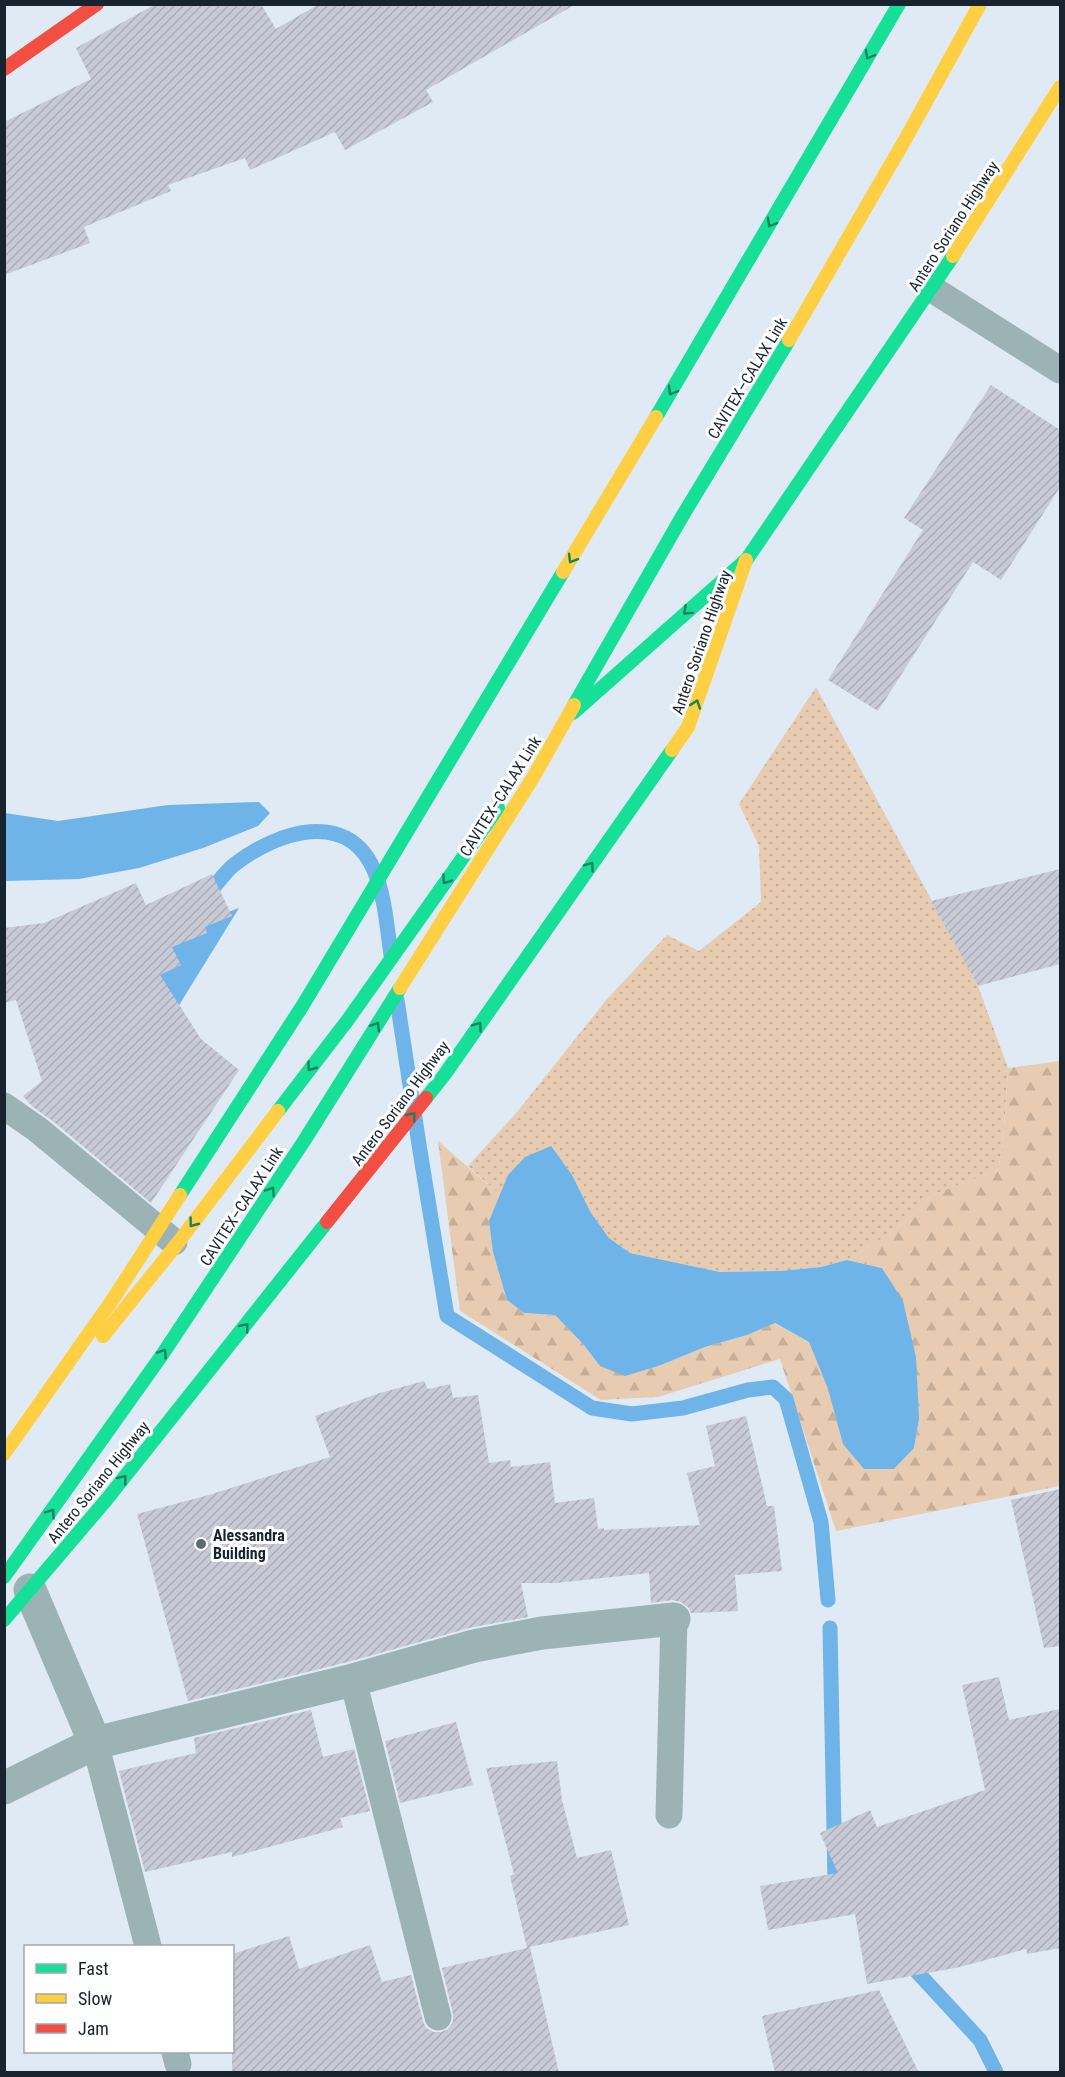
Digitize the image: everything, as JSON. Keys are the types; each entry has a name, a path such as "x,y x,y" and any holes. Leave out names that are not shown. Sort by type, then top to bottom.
{"main road":[{"path":"4,69 97,4"},
{"path":"4,1454 113,1299 303,1005 655,420 899,4"},
{"name":"CAVITEX–CALAX Link","path":"17,1584 162,1355 291,1160 534,776 683,515 771,371 980,4"},
{"name":"Antero Soriano Highway","path":"4,1458 177,1244 347,1021 528,767 571,715 747,559 932,289 1060,87"},
{"name":"Antero Soriano Highway","path":"4,1620 17,1584 107,1499 445,1074 688,728 747,559"}],"street":[{"path":"17,1584 95,1743"},
{"path":"4,1788 95,1743 353,1680 474,1646 519,1638 674,1619"}],"lane":[{"path":"932,289 1060,370"},
{"path":"4,1106 37,1129 177,1244"},
{"path":"669,1815 674,1619"},
{"path":"353,1680 438,2017"},
{"path":"95,1743 147,1945"}],"green space":[{"path":"816,687 978,986 1008,1068 1003,1143 998,1170 932,1195 897,1229 847,1260 821,1267 780,1271 720,1272 630,1253 609,1238 591,1213 572,1175 508,1175 500,1195 468,1166 517,1112 607,999 667,935 699,951 761,902 759,846 739,804"},
{"path":"1060,1061 1060,1486 836,1531 780,1359 658,1397 601,1400 460,1311 438,1141 500,1195 489,1221 507,1300 524,1313 555,1315 583,1344 600,1366 661,1365 705,1347 747,1335 774,1323 809,1342 828,1389 894,1469 914,1448 919,1419 883,1268 847,1260 897,1229 932,1195 998,1170 1003,1143 1008,1068"}],"water":[{"path":"259,802 270,813 258,826 203,848 139,868 79,879 5,881 5,813 58,821 168,805"},
{"path":"239,908 157,1041 124,973 189,927"},
{"path":"551,1146 572,1175 591,1213 609,1238 630,1253 720,1272 780,1271 821,1267 847,1260 882,1268 903,1301 916,1357 919,1419 914,1448 894,1469 864,1469 843,1444 828,1389 809,1342 775,1323 747,1335 705,1347 661,1365 625,1376 600,1366 583,1344 555,1315 524,1313 507,1300 493,1252 489,1221 508,1175 525,1157"}],"building":[{"path":"156,4 261,4 276,29 319,4 576,4 426,90 433,102 345,150 335,132 250,170 245,158 168,185 171,191 84,227 90,243 4,275 4,122 91,79 76,48"},
{"path":"991,385 1060,430 1060,487 1001,580 973,562 878,711 828,680 923,530 904,518"},
{"path":"1060,869 1060,964 978,986 931,901"},
{"path":"212,874 232,916 205,927 207,933 172,947 181,965 160,975 201,1039 239,1070 151,1203 33,1107 23,1096 42,1081 16,1000 4,1003 4,928 44,923 136,883 146,905"},
{"path":"424,1381 428,1389 450,1384 453,1398 478,1395 489,1463 510,1460 511,1467 550,1462 555,1503 594,1498 598,1529 604,1528 604,1530 700,1525 687,1473 715,1466 706,1426 746,1416 767,1506 774,1506 782,1571 735,1575 738,1611 691,1613 689,1608 681,1602 672,1600 651,1603 649,1573 556,1583 521,1583 528,1617 469,1628 348,1662 188,1701 137,1514 209,1495 330,1457 315,1416 380,1393"},
{"path":"1060,1489 1060,1646 1044,1648 1011,1500"},
{"path":"999,1677 1009,1720 1060,1709 1060,1948 1027,1954 1026,1949 960,1967 867,1984 855,1914 768,1930 760,1886 838,1873 820,1833 870,1810 877,1827 985,1790 962,1685"},
{"path":"311,1710 323,1757 354,1749 370,1811 340,1818 343,1827 232,1857 232,1852 145,1872 119,1771 196,1753 194,1738"},
{"path":"456,1722 473,1785 400,1803 385,1741"},
{"path":"557,1761 562,1800 577,1858 611,1850 629,1925 530,1947 559,2073 232,2073 234,1953 289,1936 299,1969 370,1945 382,1982 411,1975 426,2028 434,2032 441,2032 448,2029 453,2022 442,1968 527,1948 510,1876 514,1874 486,1768"},
{"path":"879,1990 919,2073 775,2073 762,2016"}],"waterway":[{"path":"204,898 235,864 252,853 290,835 329,832 347,838 362,851 374,870 383,901 391,955"},
{"path":"397,1000 447,1316 592,1408 632,1414 683,1408 748,1390 773,1387 786,1399 821,1522 828,1600"},
{"path":"830,1628 835,1880 843,1889"},
{"path":"907,1961 980,2040 996,2072"}],"traffic: fast":[{"path":"656,417 899,4"},
{"path":"573,713 747,559 953,256"},
{"path":"574,705 683,515 789,340"},
{"path":"180,1195 303,1005 563,572"},
{"path":"426,1098 672,750"},
{"path":"278,1111 347,1021 498,808"},
{"path":"4,1577 162,1355 304,1141 400,988"},
{"path":"4,1620 107,1499 327,1222"}],"traffic: slow":[{"path":"789,340 906,138 980,4"},
{"path":"953,256 1060,87"},
{"path":"563,572 656,417"},
{"path":"672,750 688,727 746,560"},
{"path":"400,988 534,776 574,705"},
{"path":"103,1336 177,1244 278,1111"},
{"path":"4,1454 113,1299 180,1195"}],"traffic: jam":[{"path":"4,69 97,4"},
{"path":"327,1222 426,1098"}],"place":[{"name":"Alessandra Building","path":"201,1544"}]}
